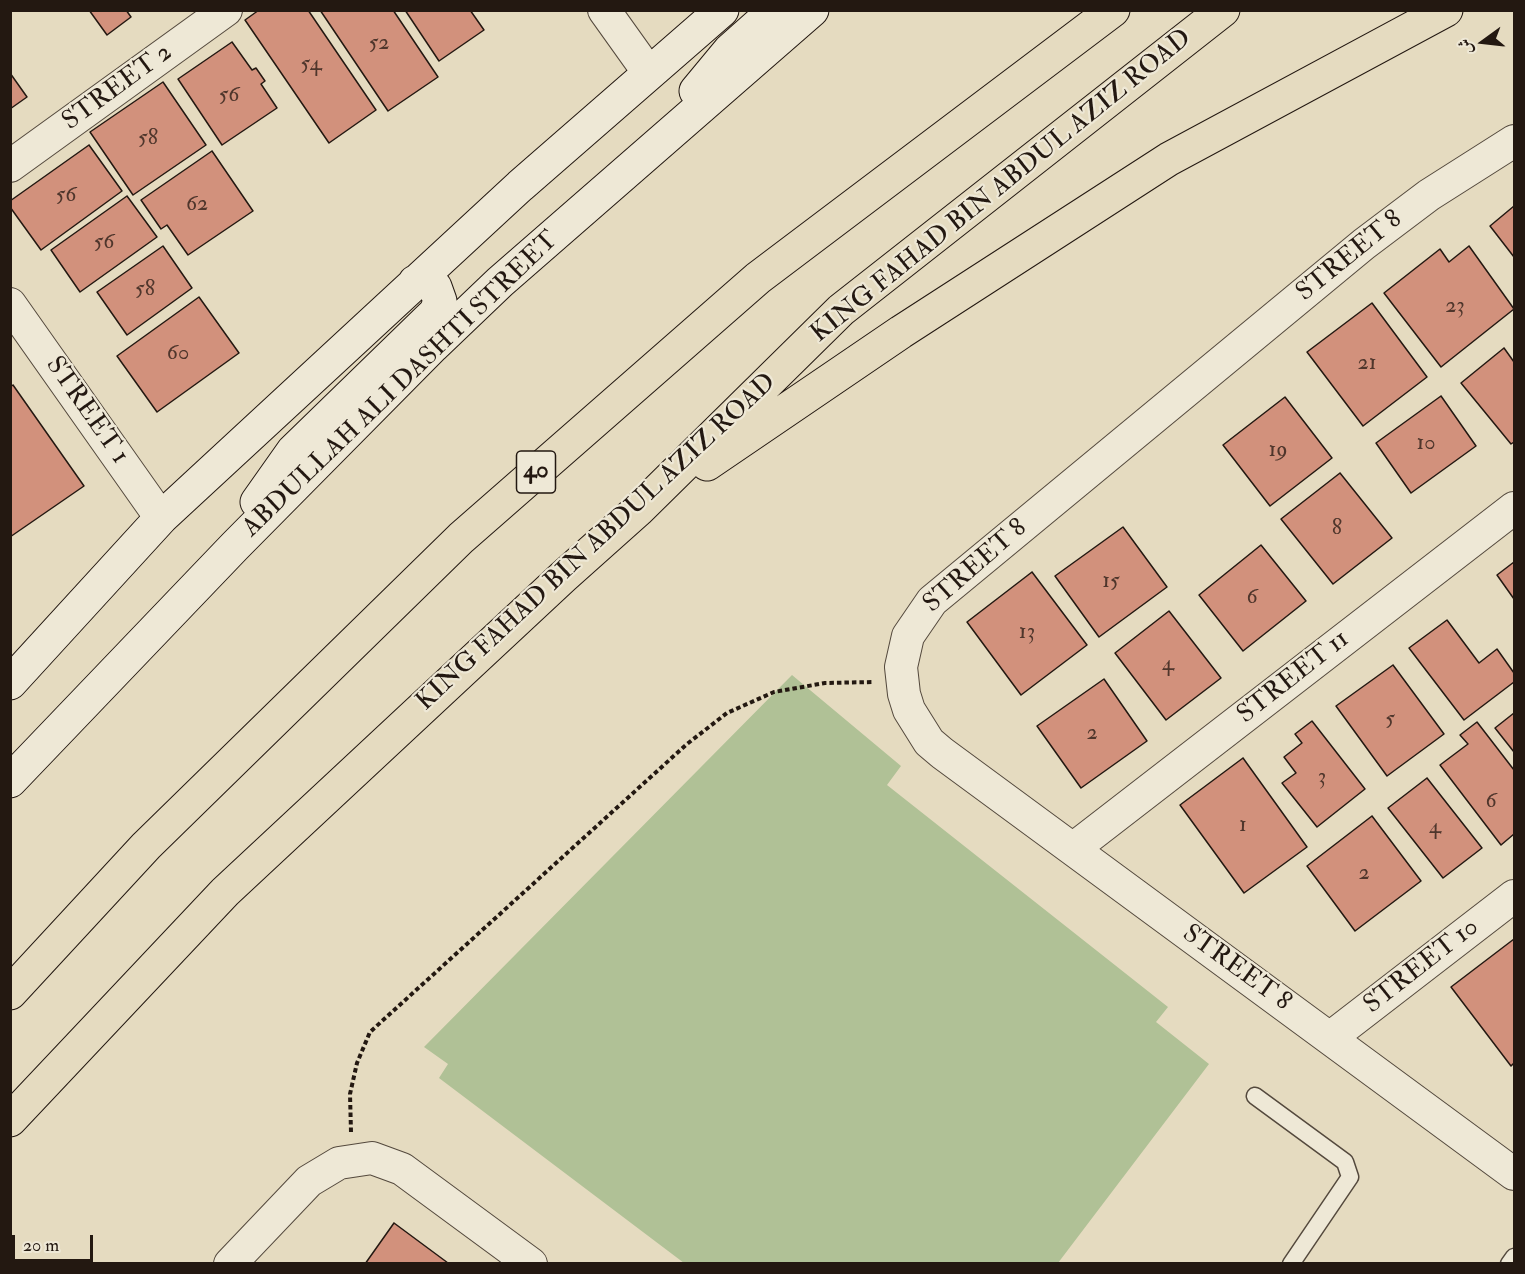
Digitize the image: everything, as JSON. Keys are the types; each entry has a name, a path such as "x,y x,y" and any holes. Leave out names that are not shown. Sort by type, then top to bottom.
{"highway":[{"name":"40","path":"10,993 146,846 461,538 758,278 1113,10"},
{"name":"KING FAHAD BIN ABDUL AZIZ ROAD","path":"10,1120 225,892 545,593 638,510 841,310 1223,10"},
{"path":"638,510 901,332 1169,159 1446,10"}],"main road":[{"path":"10,684 161,518 415,282 722,10"},
{"path":"675,129 708,74 730,50 775,10"},
{"name":"ABDULLAH ALI DASHTI STREET","path":"10,781 355,423 500,282 812,10"},
{"path":"235,546 259,498 293,451 436,312 440,306 438,291 431,283 415,282"},
{"path":"10,705 39,653"}],"street":[{"name":"STREET 2","path":"10,166 226,10"},
{"path":"604,10 649,73"},
{"name":"STREET 8","path":"1515,141 1429,195 1364,244 932,601 908,636 901,667 901,681 909,710 929,742 1515,1174"},
{"name":"STREET 1","path":"10,304 161,518"},
{"name":"STREET 11","path":"1073,849 1515,508"},
{"name":"STREET 10","path":"1330,1038 1515,896"},
{"path":"230,1263 309,1181 329,1168 356,1159 372,1158 402,1169 531,1263"}],"lane":[{"path":"1255,1096 1345,1162 1350,1177 1291,1263"},
{"path":"1509,1263 1515,1257"}],"path":[{"path":"356,1159 350,1127 350,1094 357,1063 370,1032 687,744 727,713 774,692 825,683 901,681"}],"green space":[{"path":"792,675 901,766 887,785 1168,1007 1156,1022 1209,1064 1058,1263 684,1263 439,1078 448,1064 424,1047"}],"building":[{"path":"89,10 126,10 131,17 107,35"},
{"path":"259,10 308,10 376,110 329,143 245,20"},
{"path":"320,10 393,10 438,77 388,111"},
{"path":"405,10 470,10 484,30 439,61"},
{"path":"232,42 252,70 256,68 265,81 261,84 277,108 222,145 178,79"},
{"path":"10,73 27,97 10,109"},
{"path":"163,82 206,145 133,195 90,132"},
{"path":"89,145 122,191 41,250 10,207 10,201"},
{"path":"212,151 253,211 188,255 167,225 161,229 141,200"},
{"path":"127,196 157,237 80,292 51,250"},
{"path":"1514,206 1514,257 1490,226"},
{"path":"163,246 192,288 127,335 97,292"},
{"path":"1469,246 1514,309 1441,367 1384,293 1440,249 1449,262"},
{"path":"199,297 239,353 157,412 117,356"},
{"path":"1372,303 1427,377 1363,426 1307,352"},
{"path":"1504,348 1514,362 1514,442 1511,444 1461,383"},
{"path":"13,385 84,486 10,537 10,387"},
{"path":"1441,396 1476,446 1411,493 1376,443"},
{"path":"1285,397 1332,458 1270,506 1223,445"},
{"path":"1340,473 1392,538 1333,584 1281,519"},
{"path":"1123,527 1167,587 1099,637 1055,576"},
{"path":"1261,545 1306,601 1243,651 1199,595"},
{"path":"1514,562 1514,599 1497,575"},
{"path":"1032,572 1087,645 1021,695 967,622"},
{"path":"1169,611 1221,678 1166,720 1115,653"},
{"path":"1447,620 1479,663 1497,649 1514,673 1514,682 1464,720 1409,648"},
{"path":"1393,665 1444,734 1387,776 1336,706"},
{"path":"1104,679 1147,741 1081,788 1037,726"},
{"path":"1514,713 1514,752 1495,728"},
{"path":"1312,721 1365,789 1317,827 1282,783 1296,773 1284,757 1302,743 1295,734"},
{"path":"1477,722 1514,770 1514,834 1501,845 1440,765 1468,744 1460,735"},
{"path":"1243,758 1307,847 1244,893 1180,805"},
{"path":"1427,778 1482,848 1443,878 1388,808"},
{"path":"1372,816 1421,881 1355,931 1307,866"},
{"path":"1514,939 1514,1063 1511,1066 1451,987"},
{"path":"394,1223 448,1263 448,1264 365,1264"}]}
